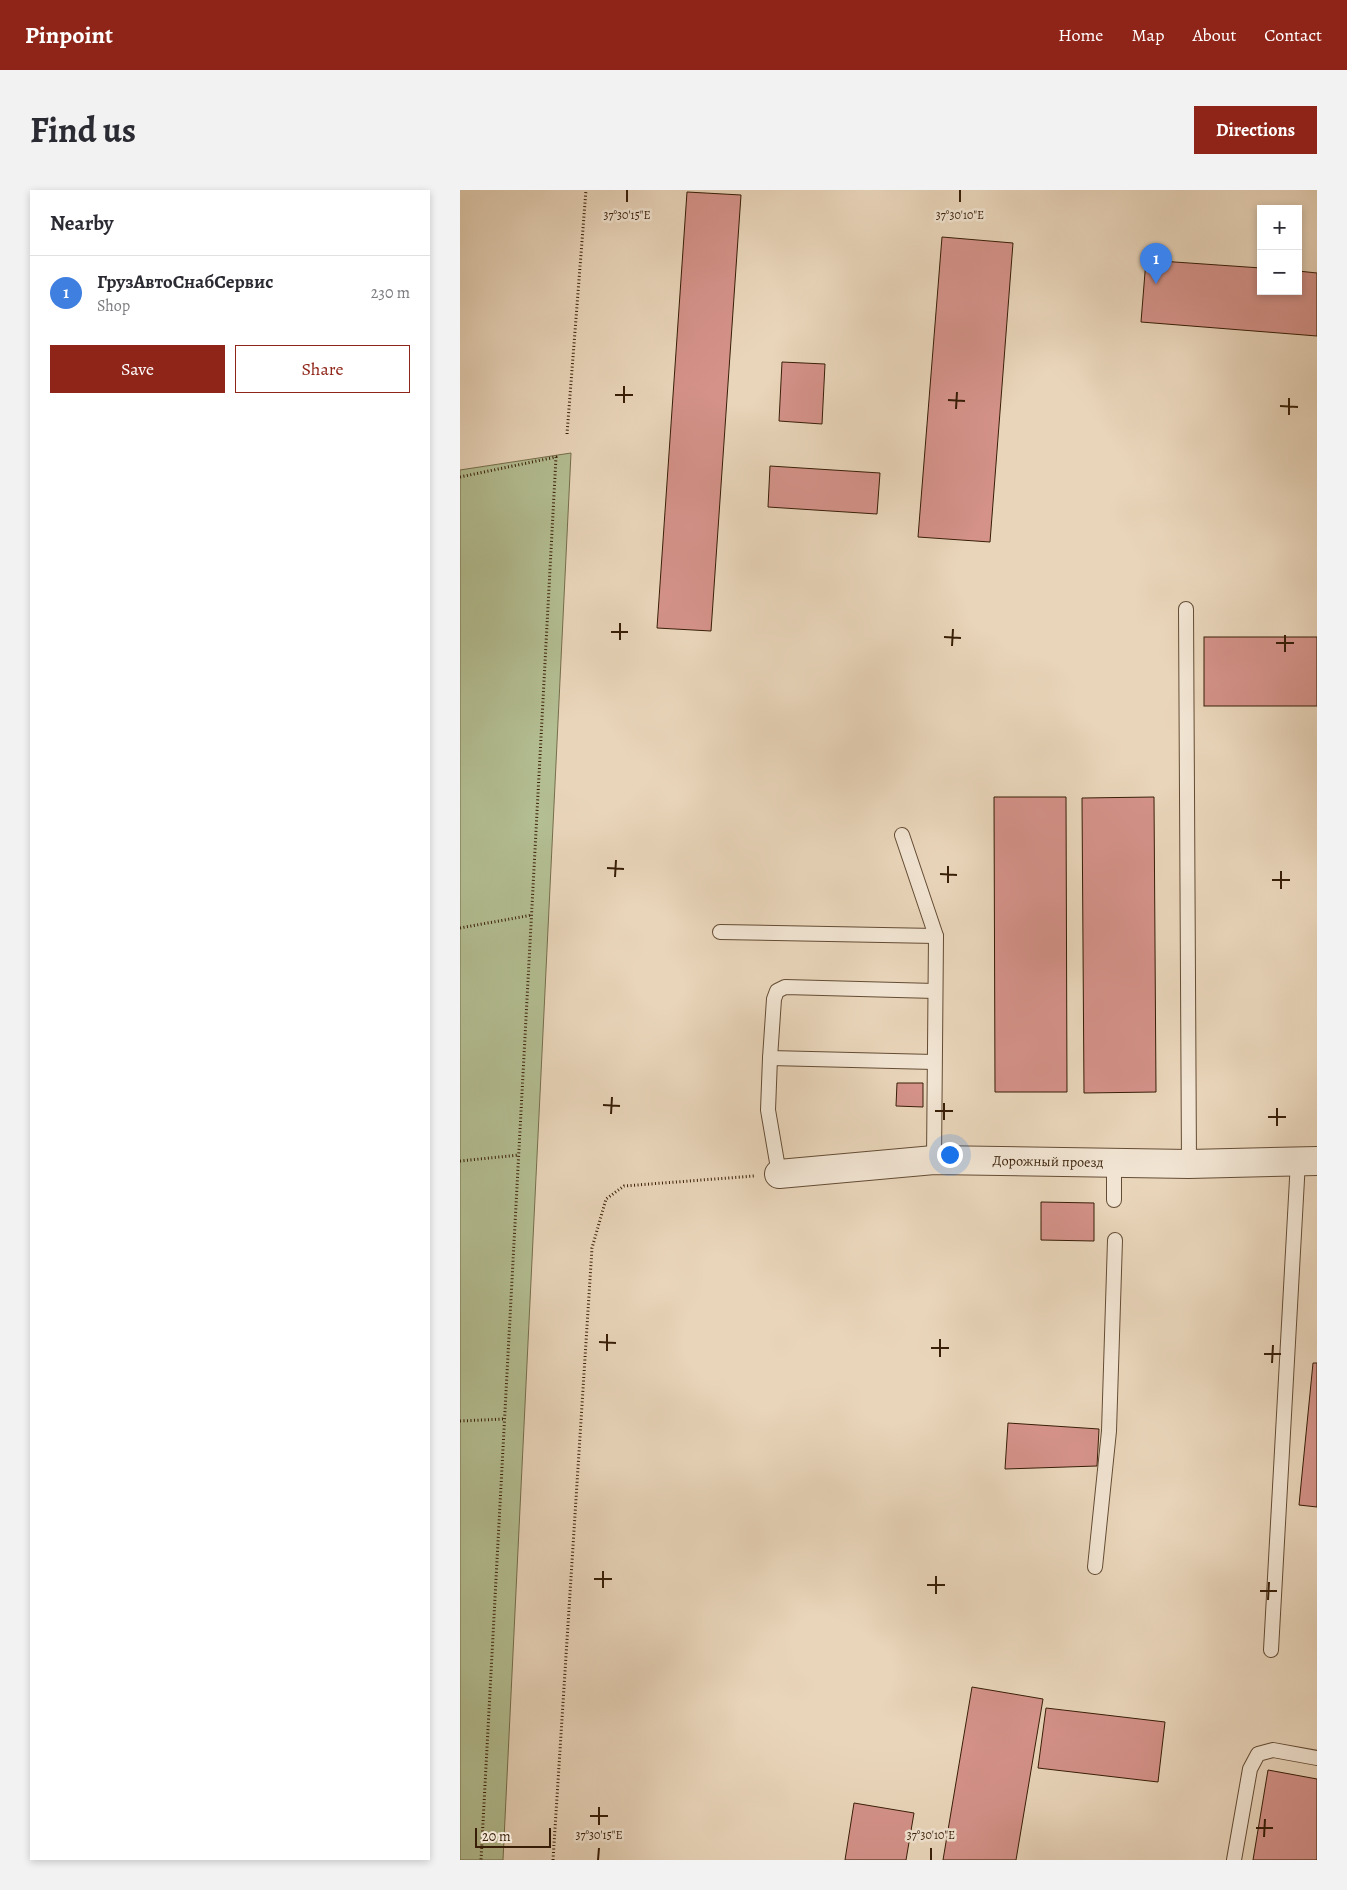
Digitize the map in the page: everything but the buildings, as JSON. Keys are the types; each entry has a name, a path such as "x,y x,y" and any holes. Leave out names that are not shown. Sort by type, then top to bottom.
{"street":[{"name":"Дорожный проезд","path":"779,1174 934,1160 1189,1164 1308,1161"}],"lane":[{"path":"1186,609 1189,1164"},
{"path":"902,835 936,936 934,1160"},
{"path":"720,932 936,936"},
{"path":"779,1174 768,1110 774,998 777,990 785,987 935,991"},
{"path":"770,1058 934,1062"},
{"path":"1271,1650 1308,1161"},
{"path":"1114,1162 1114,1200"},
{"path":"1095,1567 1109,1431 1115,1240"},
{"path":"1234,1860 1250,1769 1258,1754 1273,1750 1317,1758"}],"path":[{"path":"566,434 586,190"},
{"path":"460,476 556,457 481,1860"},
{"path":"460,928 532,914"},
{"path":"460,1161 520,1155"},
{"path":"553,1860 592,1248 606,1199 624,1186 779,1174"},
{"path":"460,1421 504,1419"}],"green space":[{"path":"571,453 503,1860 460,1860 460,470"}],"place":[{"name":"ГрузАвтоСнабСервис","path":"1156,284"}]}
